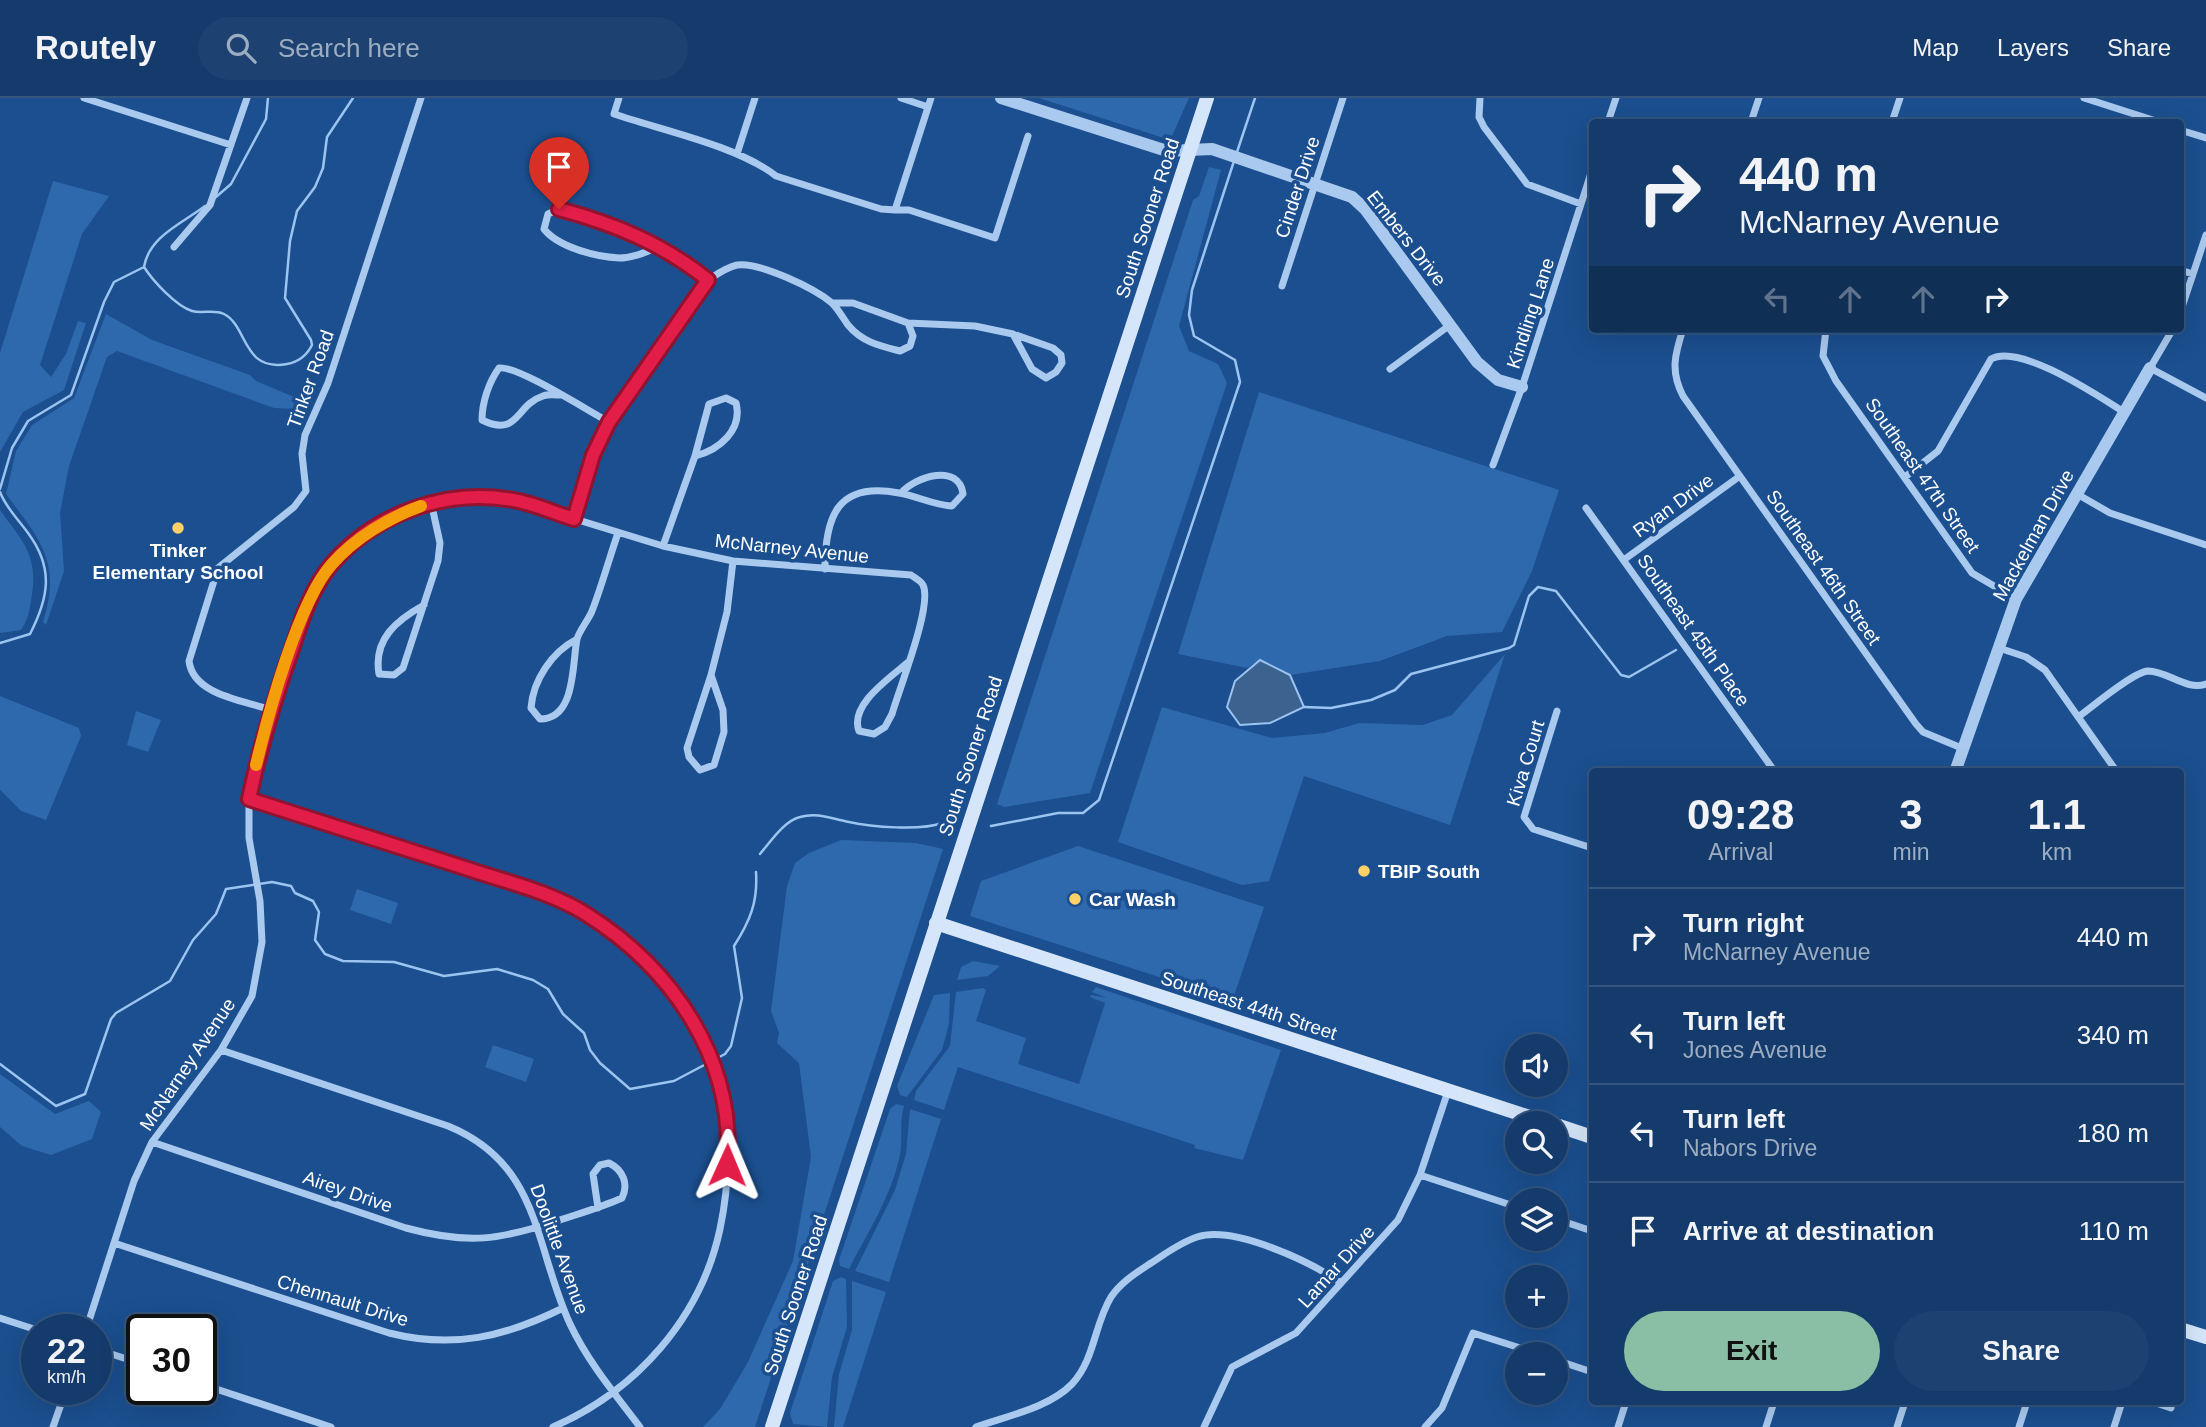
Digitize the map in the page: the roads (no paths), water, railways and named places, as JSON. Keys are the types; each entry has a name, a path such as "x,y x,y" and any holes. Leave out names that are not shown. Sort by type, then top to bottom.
{"main road":[{"name":"South Sooner Road","path":"772,1427 1207,98"},
{"name":"Southeast 44th Street","path":"936,923 1513,1111"},
{"name":"Southeast 44th Street","path":"1568,1129 1589,1136"},
{"path":"2184,1330 2206,1337"}],"street":[{"path":"84,98 231,145"},
{"path":"174,247 210,205 247,98"},
{"name":"Tinker Road","path":"271,710 202,687 191,676 190,662 218,568 294,507 306,491 302,454 305,435 328,383 421,98"},
{"path":"619,98 614,114 737,154 762,165 776,176 880,209 909,210 995,238 1028,136"},
{"path":"737,154 755,98"},
{"path":"901,98 928,107"},
{"path":"895,209 931,98"},
{"name":"Embers Drive","path":"1002,98 1167,151 1212,149 1339,191 1365,209 1486,372 1498,380 1522,387"},
{"name":"Cinder Drive","path":"1282,286 1343,98"},
{"path":"1480,98 1479,117 1484,127 1527,184 1581,204"},
{"path":"1609,119 1616,98"},
{"path":"1752,119 1759,98"},
{"path":"1893,119 1900,98"},
{"path":"2084,98 2150,119"},
{"path":"2184,131 2206,138"},
{"name":"Kindling Lane","path":"1493,465 1522,387 1589,179"},
{"path":"661,246 620,258 564,244 552,239 544,229 548,214 559,209 646,238 661,246 708,280"},
{"path":"2184,301 2206,235"},
{"path":"574,519 593,455 609,422 708,280 733,266 746,265 795,282 832,303 851,328 866,341 900,351 910,346 913,335 908,323"},
{"path":"2184,271 2193,274"},
{"path":"832,303 853,303 908,323 975,326 1013,334 1053,348 1061,355 1062,363 1056,372 1046,378 1032,369 1013,334"},
{"path":"1390,369 1450,325"},
{"name":"Southeast 46th Street","path":"1683,333 1674,358 1676,382 1916,724 1923,732 1964,749"},
{"name":"Southeast 47th Street","path":"1825,333 1822,351 1832,375 1972,573 2016,599"},
{"name":"Mackelman Drive","path":"1957,768 2016,599 2171,333"},
{"path":"1905,478 1938,451 1991,359 1996,356 2029,363 2064,376 2124,412"},
{"path":"560,395 542,396 505,427 497,427 482,420 482,408 499,368 506,367 560,395 609,422"},
{"path":"2150,368 2206,398"},
{"path":"663,546 695,456 709,404 726,398 736,403 738,412 735,423 721,445 711,452 695,456"},
{"path":"825,569 826,532 839,505 848,498 863,494 901,493 952,506 963,495 956,479 940,476 911,483 901,493"},
{"name":"Ryan Drive","path":"1625,559 1740,476"},
{"path":"2077,494 2110,513 2206,545"},
{"name":"McNarney Avenue","path":"91,1314 134,1181 152,1142 220,1050 252,996 262,942 260,901 248,838 249,799 271,710 307,605 331,565 366,535 397,514 431,502 463,498 513,500 663,546 733,561 911,575 923,584 926,597 924,615 907,663"},
{"path":"425,605 404,616 383,640 378,651 379,674 394,675 403,668 433,584 440,543 431,502"},
{"name":"Southeast 45th Place","path":"1586,508 1772,768"},
{"path":"577,639 577,658 562,710 549,719 540,719 531,708 539,680 555,655 577,639 586,626 599,595 618,533"},
{"path":"711,676 723,710 724,732 718,759 713,765 700,770 689,757 687,748 711,676 727,612 733,561"},
{"path":"2000,648 2038,663 2114,768"},
{"path":"907,663 892,714 885,727 874,734 859,731 859,710 907,663"},
{"path":"2078,717 2142,673 2156,673 2194,686 2206,684"},
{"name":"Kiva Court","path":"1557,711 1525,808 1527,824 1541,832 1589,847"},
{"path":"249,799 537,891 584,913 620,938 663,978 695,1022 713,1066 729,1140 727,1196 712,1263 676,1330 655,1356 584,1413 553,1427"},
{"name":"Doolittle Avenue","path":"220,1050 448,1126 477,1140 501,1159 519,1182 537,1227 563,1308 590,1359 640,1427"},
{"name":"Lamar Drive","path":"1205,1427 1232,1367 1297,1333 1398,1220 1420,1175 1448,1090"},
{"name":"Airey Drive","path":"152,1142 430,1235 492,1239 598,1208 622,1198 624,1193 620,1170 610,1163 600,1165 593,1174 598,1208"},
{"path":"1420,1175 1505,1203"},
{"path":"1568,1223 1589,1230"},
{"path":"976,1427 1048,1401 1070,1386 1087,1361 1102,1315 1124,1281 1198,1236 1218,1234 1250,1241 1299,1260 1341,1283"},
{"name":"Chennault Drive","path":"114,1243 418,1340 470,1341 527,1326 563,1308"},
{"path":"0,1318 21,1325"},
{"path":"1425,1427 1442,1408 1474,1333 1505,1343"},
{"path":"1568,1364 1589,1371"},
{"path":"217,1389 331,1427"},
{"path":"53,1427 60,1405"},
{"path":"1618,1427 1625,1405"},
{"path":"1766,1427 1773,1405"},
{"path":"1897,1427 1904,1405"},
{"path":"2019,1427 2026,1405"},
{"path":"2114,1427 2121,1405"},
{"path":"2162,1405 2171,1408"}],"waterway":[{"path":"216,197 231,184 266,119 268,98"},
{"path":"144,267 179,304 196,312 224,314 232,320 254,355 262,361 272,365 287,364 302,358 312,345 285,298 290,241 297,211 315,187 323,168 327,137 353,98"},
{"path":"1236,155 1255,98"},
{"path":"991,826 1058,813 1083,813 1099,800 1240,382 1235,360 1194,336 1189,315 1192,290 1234,161"},
{"path":"144,267 147,256 160,239 205,206"},
{"path":"0,489 12,448 28,421 71,395 104,302 114,282 144,267"},
{"path":"0,492 36,546 42,558 46,583 41,608 30,634 0,643"},
{"path":"1304,707 1331,708 1371,700 1395,690 1411,674 1509,648 1514,645 1529,596 1538,587 1556,591 1621,675 1629,677 1676,650"},
{"path":"760,854 789,823 807,816 896,827 922,827 942,823"},
{"path":"0,1064 56,1106 85,1094 111,1019 116,1013 170,981 193,940 216,914 226,889 272,882 291,886 295,893 313,901 319,912 315,940 325,954 343,961 394,962 444,976 497,969 533,980 548,989 563,1014 584,1033 590,1050 600,1063 630,1089 674,1081 725,1054 731,1046 742,998 734,946 752,911 756,893 756,872"}],"place":[{"name":"Tinker Elementary School","path":"178,528"},
{"name":"TBIP South","path":"1364,871"},
{"name":"Car Wash","path":"1075,899"}]}
